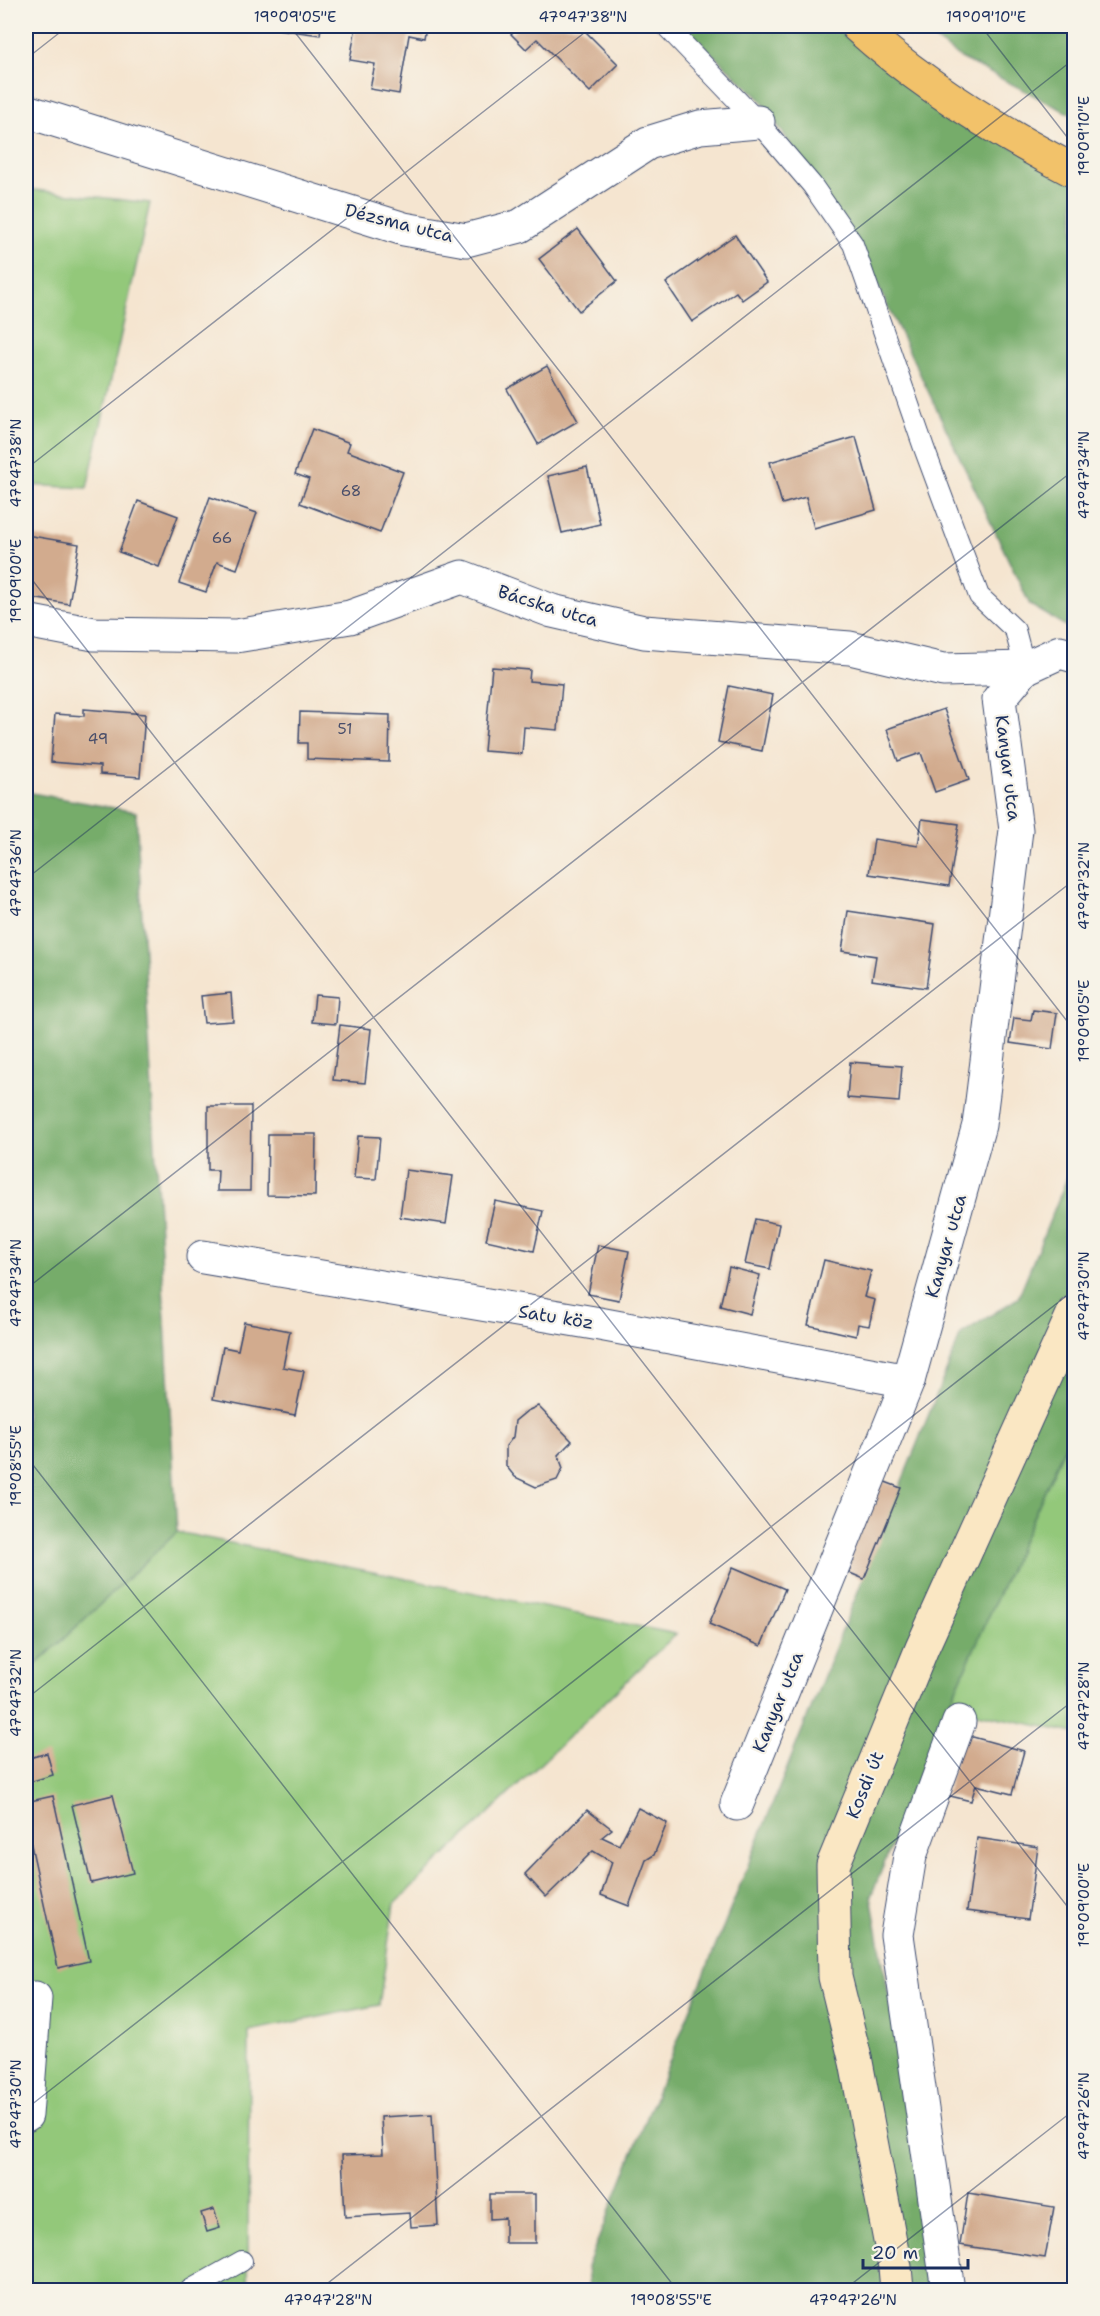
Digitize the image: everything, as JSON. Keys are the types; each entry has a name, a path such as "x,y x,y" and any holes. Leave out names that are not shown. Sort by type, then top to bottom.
{"highway":[{"path":"857,26 888,54 954,101 1018,142 1074,171"}],"street":[{"name":"Dézsma utca","path":"26,111 404,229 466,240 520,226 648,143 700,127 758,122"},
{"name":"Bácska utca","path":"26,621 94,634 236,636 350,617 462,578 552,610 644,632 850,648 943,670 1025,668 1060,652 1074,657"},
{"name":"Kanyar utca","path":"737,1804 908,1381 979,1125 1016,830 999,699 1025,668"},
{"name":"Satu köz","path":"203,1257 594,1323 908,1381"},
{"name":"Kosdi út","path":"897,2290 895,2266 858,2073 835,1977 833,1865 922,1648 1074,1312"},
{"path":"948,2290 897,1935 909,1856 959,1722"},
{"path":"26,2115 35,1998"}],"lane":[{"path":"666,26 758,122 812,185 853,244 924,448 979,596 1015,630 1025,668"},
{"path":"190,2290 242,2261"}],"green space":[{"path":"683,26 833,26 926,99 1074,181 1074,631 1030,605 858,244 760,99"},
{"path":"916,26 1074,26 1074,116 961,58"},
{"path":"26,189 150,203 87,488 26,485"},
{"path":"26,792 136,812 177,1532 26,1674"},
{"path":"1074,1161 1074,1426 948,1707 871,1896 919,2165 928,2290 589,2290 587,2267 961,1334 1018,1298"},
{"path":"1074,1426 1074,1733 948,1707"},
{"path":"177,1532 676,1634 394,1904 379,2005 249,2031 248,2282 236,2290 26,2290 26,1674"}],"building":[{"path":"254,26 321,26 320,35"},
{"path":"356,26 370,29 370,26 426,26 424,38 409,35 399,94 370,89 375,64 350,60"},
{"path":"520,26 580,26 618,64 590,92 537,39 526,49 511,34"},
{"path":"578,229 617,281 579,311 539,259"},
{"path":"735,235 767,282 742,300 736,292 692,322 666,283"},
{"path":"547,366 578,421 538,444 507,389"},
{"path":"312,429 350,443 347,451 403,472 380,533 300,503 309,479 295,474"},
{"path":"856,437 876,510 814,528 806,497 782,504 770,462"},
{"path":"587,467 600,524 562,533 548,476"},
{"path":"210,497 257,513 237,569 217,562 206,592 179,583"},
{"path":"138,501 178,516 159,567 119,552"},
{"path":"26,535 79,544 69,604 26,597"},
{"path":"492,667 530,670 529,681 562,684 558,730 524,727 522,754 484,751"},
{"path":"729,686 773,695 762,751 718,742"},
{"path":"84,709 145,714 140,777 100,774 100,766 51,762 55,714 84,716"},
{"path":"944,709 969,780 935,792 921,753 898,761 887,729"},
{"path":"300,712 390,715 389,762 307,759 307,743 299,743"},
{"path":"922,819 959,824 949,886 869,874 874,839 918,846"},
{"path":"848,911 935,924 926,988 872,980 876,956 842,951"},
{"path":"231,993 233,1021 204,1023 201,996"},
{"path":"315,995 338,997 336,1024 312,1022"},
{"path":"1033,1010 1057,1013 1052,1049 1010,1043 1014,1018 1031,1020"},
{"path":"340,1025 371,1029 365,1083 333,1080"},
{"path":"850,1062 902,1066 899,1102 847,1098"},
{"path":"208,1106 251,1106 250,1191 217,1191 218,1170 208,1170"},
{"path":"268,1134 316,1134 315,1196 267,1195"},
{"path":"358,1136 380,1137 376,1179 354,1178"},
{"path":"406,1170 453,1176 446,1224 400,1217"},
{"path":"495,1201 543,1211 534,1251 486,1240"},
{"path":"755,1219 779,1224 770,1269 745,1264"},
{"path":"598,1245 629,1251 619,1300 588,1294"},
{"path":"824,1260 871,1271 864,1297 875,1300 869,1326 858,1324 856,1336 808,1325"},
{"path":"729,1267 760,1275 750,1314 720,1306"},
{"path":"244,1322 290,1331 283,1367 304,1371 295,1415 213,1399 223,1347 238,1350"},
{"path":"538,1406 572,1441 558,1455 563,1468 557,1480 536,1487 515,1477 506,1466 506,1446 513,1437 515,1421 527,1411"},
{"path":"880,1480 901,1488 864,1579 843,1570"},
{"path":"733,1567 785,1589 761,1646 709,1624"},
{"path":"962,1734 1024,1751 1012,1794 976,1785 971,1801 946,1795"},
{"path":"47,1753 53,1775 26,1783 26,1759"},
{"path":"113,1795 133,1873 91,1883 72,1805"},
{"path":"53,1796 89,1961 58,1968 26,1822 26,1802"},
{"path":"638,1808 667,1823 654,1855 646,1860 629,1906 601,1895 612,1862 593,1851 546,1897 525,1874 587,1810 612,1829 602,1837 619,1845"},
{"path":"977,1838 1038,1847 1028,1919 967,1911"},
{"path":"432,2114 438,2225 411,2227 410,2213 345,2217 342,2155 383,2154 381,2117"},
{"path":"968,2193 1054,2207 1045,2258 960,2245"},
{"path":"490,2194 535,2194 535,2243 505,2243 505,2218 490,2219"},
{"path":"214,2209 220,2228 207,2232 201,2213"}]}
